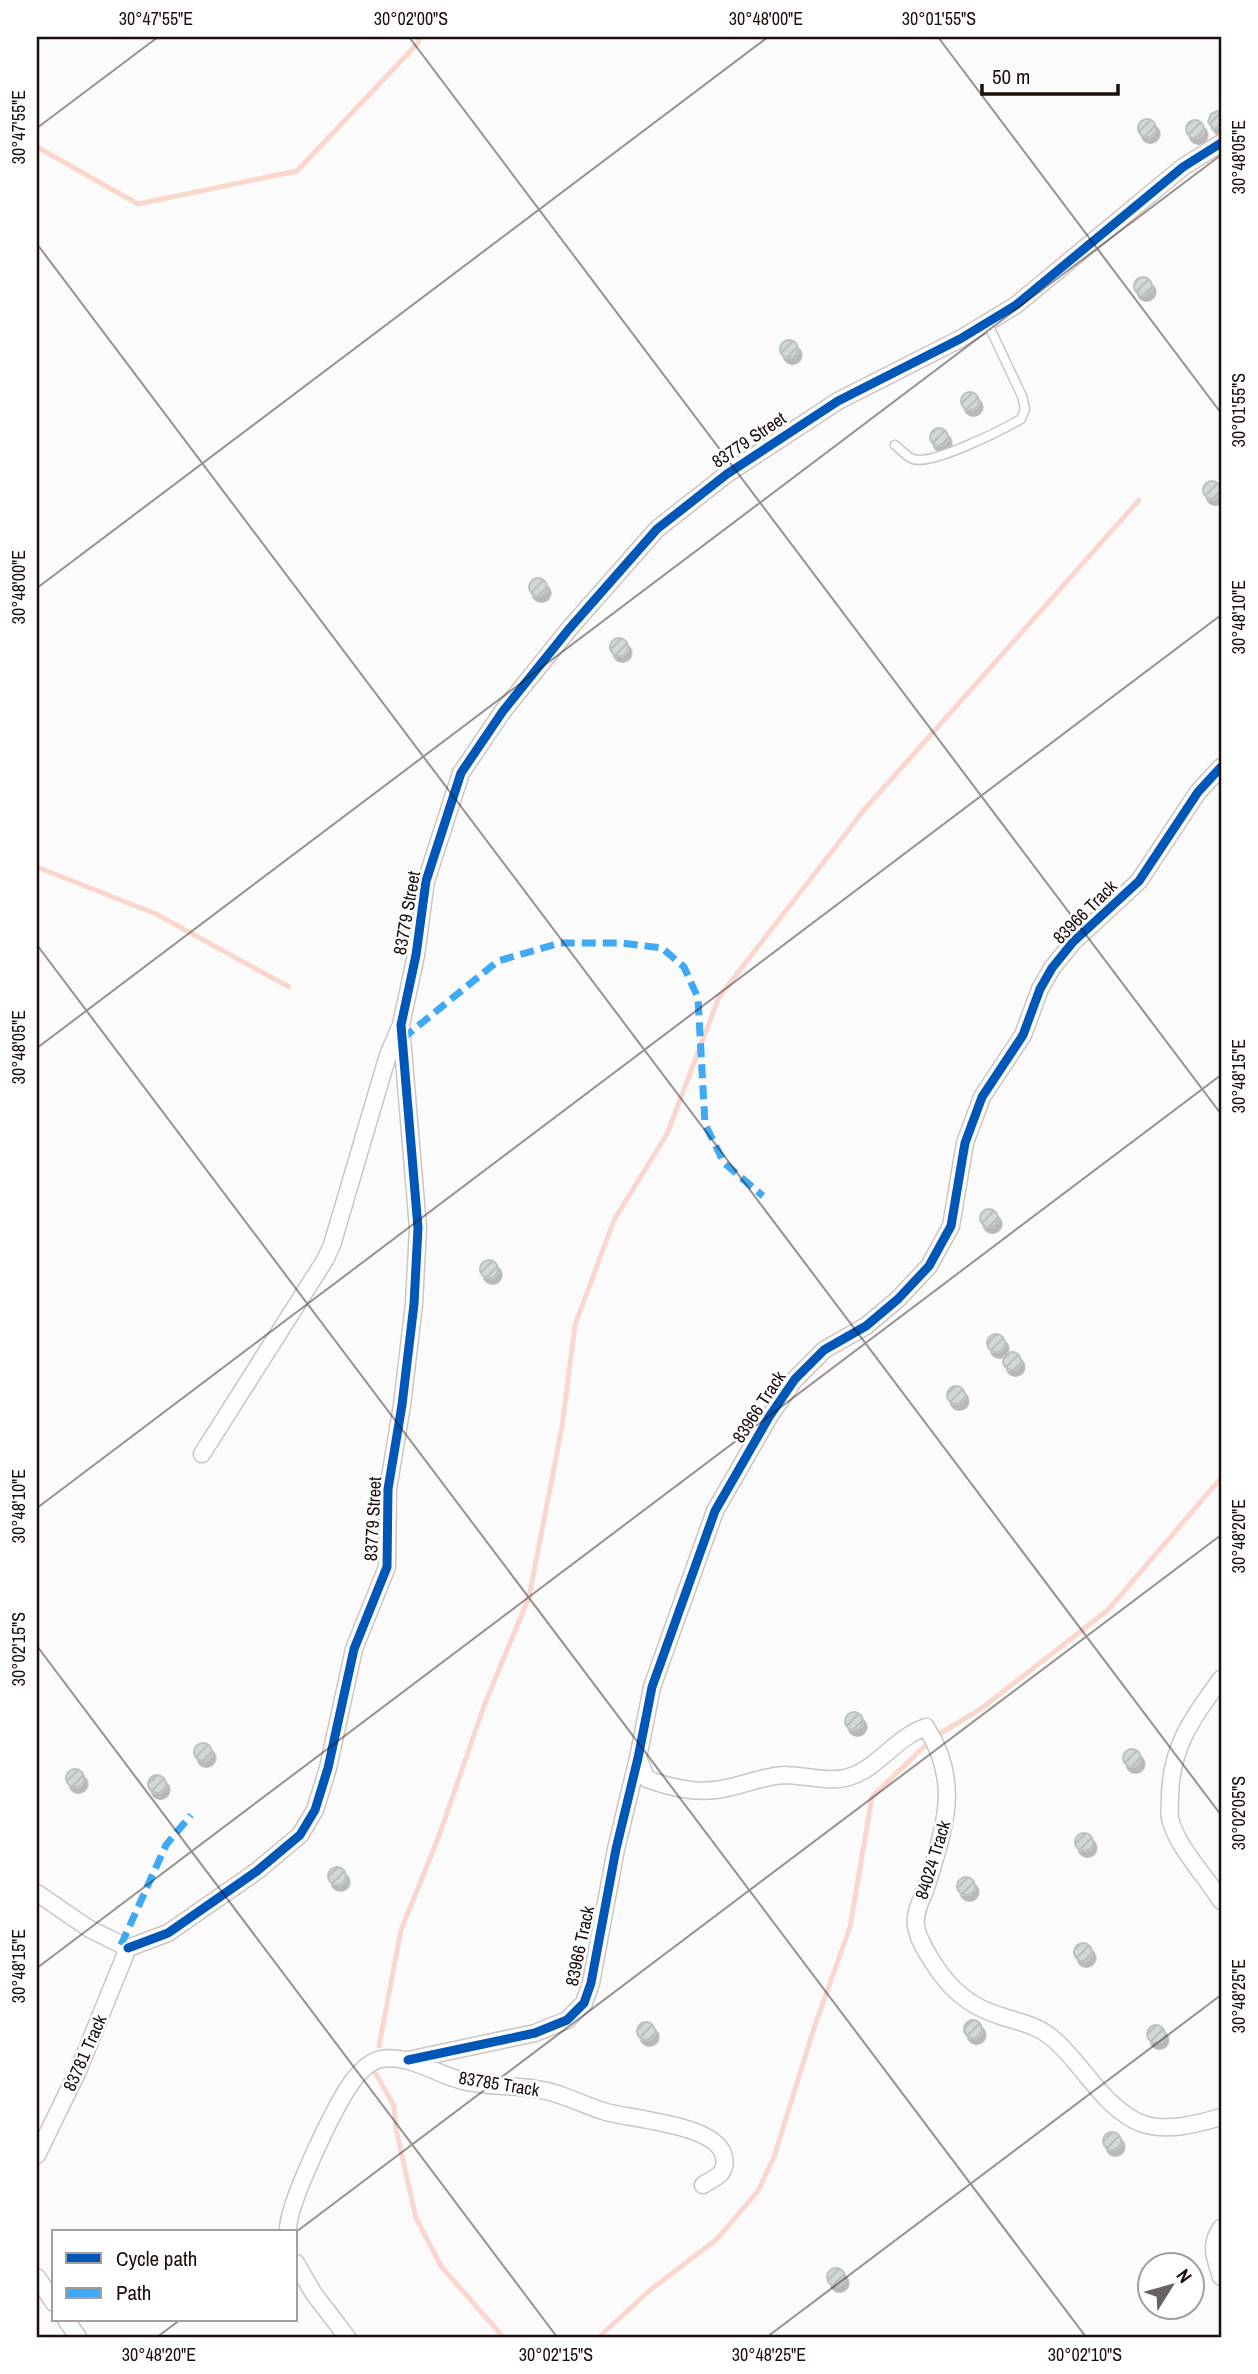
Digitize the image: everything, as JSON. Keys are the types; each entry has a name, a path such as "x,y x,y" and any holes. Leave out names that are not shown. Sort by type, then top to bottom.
{"street":[{"name":"83779 Street","path":"128,1948 168,1933 213,1904 300,1835 315,1810 328,1768 354,1649 387,1567 388,1489 402,1405 414,1304 418,1228 401,1025 416,955 426,881 461,773 503,711 569,629 657,529 727,474 838,401 988,324 1016,305 1182,167 1221,144"},
{"name":"83966 Track","path":"408,2060 535,2033 567,2020 584,2003 591,1983 616,1849 652,1687 715,1511 769,1417 795,1379 824,1350 874,1319 898,1299 929,1265 951,1226 965,1143 982,1097 1023,1035 1040,989 1052,968 1073,942 1139,881 1198,792 1221,767"},
{"path":"202,1454 332,1245 388,1055 401,1025"},
{"path":"1221,1679 1195,1714 1179,1744 1173,1765 1170,1818 1193,1863 1207,1878 1221,1901"},
{"name":"84024 Track","path":"638,1758 647,1779 672,1788 702,1792 783,1775 850,1777 870,1765 893,1745 916,1730 926,1727 933,1738 946,1776 947,1813 917,1911 916,1925 920,1939 942,1977 955,1993 975,2005 1040,2029 1052,2038 1130,2118 1145,2125 1165,2127 1198,2124 1221,2118"},
{"path":"37,1893 88,1928 128,1948"},
{"name":"83781 Track","path":"37,2155 78,2071 128,1948"},
{"name":"83785 Track","path":"288,2230 292,2206 352,2082 379,2059 408,2060 467,2082 560,2094 607,2112 668,2124 700,2134 716,2143 724,2152 725,2165 720,2173 703,2185"},
{"path":"1221,2228 1215,2237 1213,2252 1221,2277"},
{"path":"298,2266 319,2302 347,2337"},
{"path":"37,2277 52,2300"},
{"path":"67,2322 78,2337"}],"lane":[{"path":"895,445 912,459 926,460 1021,419 1026,409 1022,396 988,324"}],"building":[{"path":"1221,112 1220,129 1214,129 1208,122 1211,114"},
{"path":"1147,119 1153,122 1156,128 1153,134 1147,137 1141,134 1138,128 1141,122"},
{"path":"1195,120 1201,123 1204,129 1201,135 1195,138 1189,135 1186,129 1189,123"},
{"path":"1143,277 1149,280 1152,286 1149,292 1143,295 1137,292 1134,286 1137,280"},
{"path":"789,340 795,343 798,349 795,355 789,358 783,355 780,349 783,343"},
{"path":"970,392 976,395 979,401 976,407 970,410 964,407 961,401 964,395"},
{"path":"939,428 945,431 948,437 945,443 939,446 933,443 930,437 933,431"},
{"path":"1212,481 1218,484 1221,490 1218,496 1212,499 1206,496 1203,490 1206,484"},
{"path":"538,578 544,581 547,587 544,593 538,596 532,593 529,587 532,581"},
{"path":"619,638 625,641 628,647 625,653 619,656 613,653 610,647 613,641"},
{"path":"989,1209 995,1212 998,1218 995,1224 989,1227 983,1224 980,1218 983,1212"},
{"path":"489,1260 495,1263 498,1269 495,1275 489,1278 483,1275 480,1269 483,1263"},
{"path":"996,1334 1002,1337 1005,1343 1002,1349 996,1352 990,1349 987,1343 990,1337"},
{"path":"1012,1352 1018,1355 1021,1361 1018,1367 1012,1370 1006,1367 1003,1361 1006,1355"},
{"path":"956,1386 962,1389 965,1395 962,1401 956,1404 950,1401 947,1395 950,1389"},
{"path":"854,1712 860,1715 863,1721 860,1727 854,1730 848,1727 845,1721 848,1715"},
{"path":"203,1743 209,1746 212,1752 209,1758 203,1761 197,1758 194,1752 197,1746"},
{"path":"1132,1749 1138,1752 1141,1758 1138,1764 1132,1767 1126,1764 1123,1758 1126,1752"},
{"path":"75,1769 81,1772 84,1778 81,1784 75,1787 69,1784 66,1778 69,1772"},
{"path":"157,1775 163,1778 166,1784 163,1790 157,1793 151,1790 148,1784 151,1778"},
{"path":"1084,1833 1090,1836 1093,1842 1090,1848 1084,1851 1078,1848 1075,1842 1078,1836"},
{"path":"337,1867 343,1870 346,1876 343,1882 337,1885 331,1882 328,1876 331,1870"},
{"path":"966,1877 972,1880 975,1886 972,1892 966,1895 960,1892 957,1886 960,1880"},
{"path":"1083,1943 1089,1946 1092,1952 1089,1958 1083,1961 1077,1958 1074,1952 1077,1946"},
{"path":"973,2020 979,2023 982,2029 979,2035 973,2038 967,2035 964,2029 967,2023"},
{"path":"646,2022 652,2025 655,2031 652,2037 646,2040 640,2037 637,2031 640,2025"},
{"path":"1156,2025 1162,2028 1165,2034 1162,2040 1156,2043 1150,2040 1147,2034 1150,2028"},
{"path":"1112,2132 1118,2135 1121,2141 1118,2147 1112,2150 1106,2147 1103,2141 1106,2135"},
{"path":"836,2268 842,2271 845,2277 842,2283 836,2286 830,2283 827,2277 830,2271"}],"waterway":[{"path":"37,147 138,204 297,171 418,43 420,37"},
{"path":"379,2046 401,1930 439,1836 484,1706 529,1597 562,1427 575,1325 614,1220 667,1134 719,997 864,810 1139,500"},
{"path":"37,867 156,914 289,987"},
{"path":"599,2337 649,2291 717,2239 758,2191 774,2157 815,2025 850,1927 872,1797 933,1738 982,1708 1108,1610 1221,1478"},
{"path":"376,2074 394,2106 396,2129 416,2218 441,2266 503,2337"}],"marked path":[{"path":"402,1039 498,961 560,943 621,943 662,948 684,967 698,998 705,1124 724,1163 763,1196"},
{"path":"121,1945 166,1845 191,1815"}],"cycle path":[{"path":"128,1948 168,1933 257,1871 300,1835 315,1810 328,1768 354,1649 387,1567 388,1489 402,1405 414,1304 418,1228 401,1025 416,955 426,881 461,773 503,711 569,629 657,529 727,474 838,401 960,339 1016,305 1183,167 1221,143"},
{"path":"408,2060 535,2033 567,2020 584,2003 591,1983 616,1849 652,1687 715,1511 769,1417 795,1379 824,1350 866,1326 898,1299 929,1266 951,1226 965,1143 982,1097 1023,1035 1040,989 1052,968 1073,942 1139,881 1198,792 1221,767"}]}
